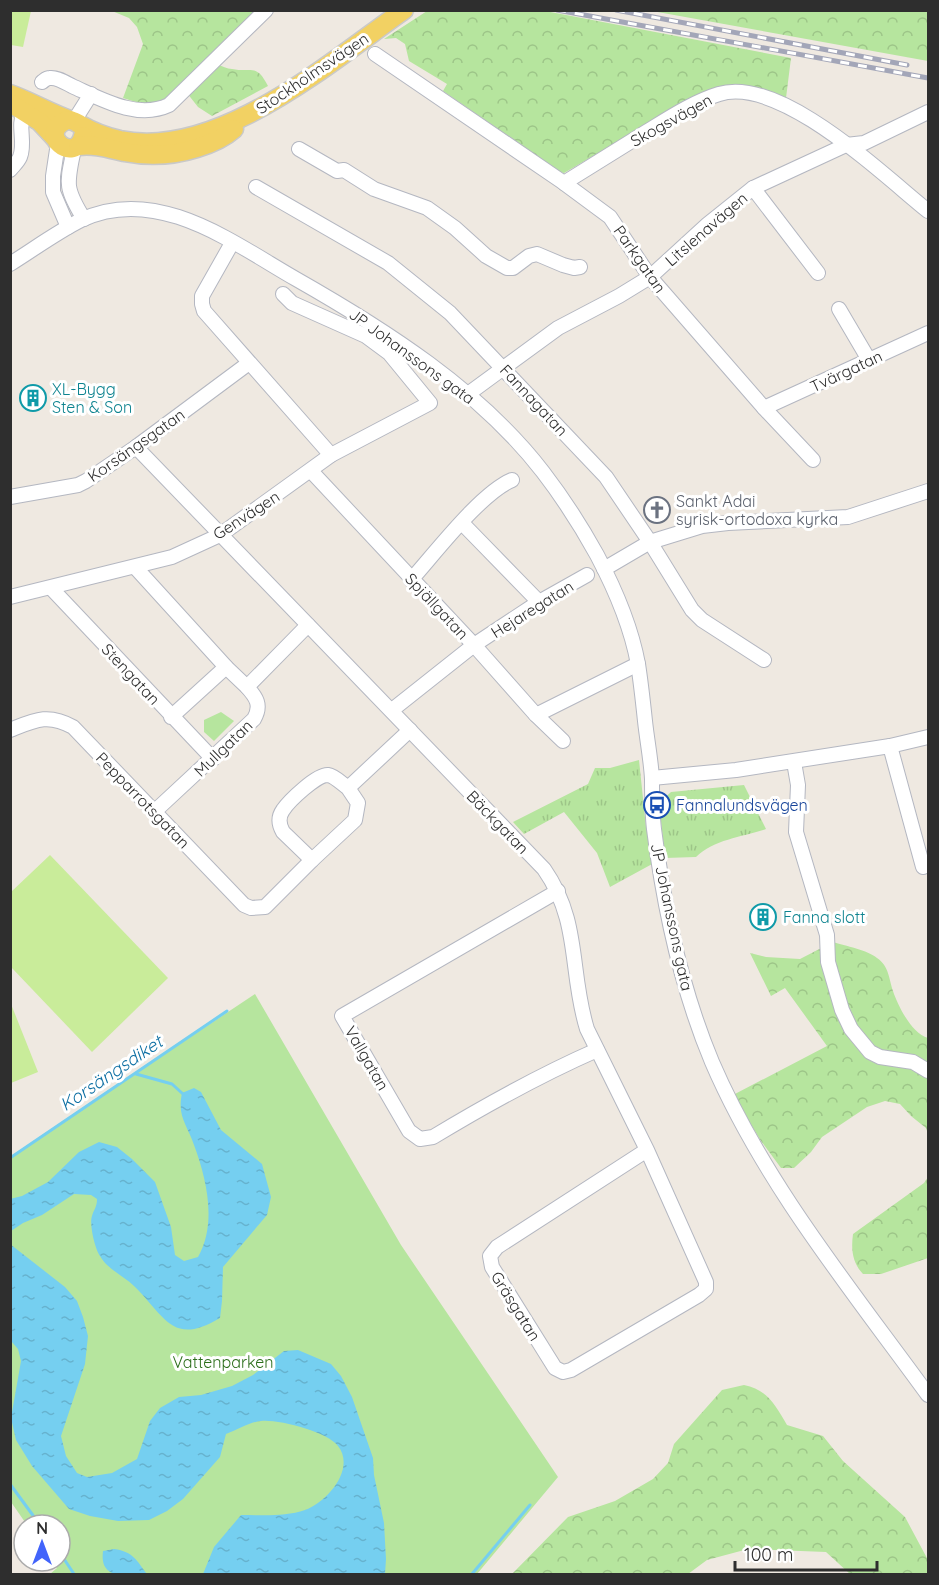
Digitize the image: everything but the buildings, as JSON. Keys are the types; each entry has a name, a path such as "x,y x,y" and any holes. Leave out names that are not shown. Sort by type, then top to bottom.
{"main road":[{"name":"Stockholmsvägen","path":"10,94 117,139 138,143 160,143 183,139 248,115 314,74 404,10"},
{"path":"17,107 40,122 66,144"},
{"name":"Stockholmsvägen","path":"66,144 93,144 144,155 173,155 208,144 229,134 248,115"},
{"path":"74,122 83,132 82,140 66,144 55,129 60,123 74,122"}],"street":[{"path":"42,82 46,79 56,79 124,107 142,111 160,109 169,105 266,10"},
{"name":"Parkgatan","path":"375,54 610,216 650,277 764,408 813,460"},
{"name":"Skogsvägen","path":"564,183 693,104 721,93 744,92 778,101 801,113 846,145 928,211"},
{"path":"74,122 91,94"},
{"path":"10,170 20,158 22,142 21,121 17,107"},
{"name":"Litslenavägen","path":"468,394 558,328 650,277 708,224 753,188 846,145 864,143 928,112"},
{"path":"10,264 84,219 68,184 66,144"},
{"path":"66,144 53,176 53,192 68,227"},
{"path":"299,149 337,171 344,170 374,189 427,208 455,228 486,256 507,268 513,268 529,256 537,254 563,265 580,267"},
{"name":"Fannagatan","path":"256,187 388,263 450,313 606,477 651,542 692,610 702,621 764,660"},
{"path":"753,188 818,273"},
{"name":"JP Johanssons gata","path":"84,219 112,212 147,209 197,223 371,323 468,394 543,471 582,528 604,569 622,610 638,664 652,778 654,831 672,932 692,1009 721,1082 767,1170 928,1395"},
{"path":"232,243 202,296 202,304 210,319 331,455"},
{"name":"Genvägen","path":"10,597 171,557 220,535 331,455 430,403 389,353 366,336 292,303 283,294"},
{"path":"839,309 869,360"},
{"name":"Tvärgatan","path":"764,408 928,333"},
{"name":"Korsängsgatan","path":"10,497 78,484 94,476 249,363"},
{"name":"Bäckgatan","path":"136,447 544,869 558,891 568,918 580,1007 587,1029 647,1149 704,1274 706,1289"},
{"name":"Spjällgatan","path":"311,471 474,645 536,716 563,741"},
{"path":"411,580 500,485 512,480"},
{"path":"604,569 651,542 702,526 728,522 848,517 928,491"},
{"path":"462,523 539,602"},
{"path":"135,567 247,687 308,625"},
{"name":"Hejaregatan","path":"392,710 474,645 539,602 587,575"},
{"name":"Stengatan","path":"51,588 213,759"},
{"path":"536,716 638,664"},
{"path":"171,717 226,667"},
{"name":"Mullgatan","path":"154,813 213,759 257,714 258,702 247,687"},
{"name":"Pepparrotsgatan","path":"11,729 47,718 73,727 244,905 251,908 265,907 312,860"},
{"path":"348,788 410,730"},
{"path":"652,778 794,762 890,746 928,737"},
{"path":"890,746 926,866"},
{"path":"794,762 798,785 796,832 827,936 828,962 850,1029 870,1052 880,1057 913,1062 928,1071"},
{"path":"323,775 331,775 348,788 358,803 356,820 312,860 283,832 280,826 283,810 315,779 323,775"},
{"name":"Vallgatan","path":"558,891 342,1016 409,1131 420,1139 433,1137 504,1094 597,1050"},
{"name":"Gräsgatan","path":"647,1149 493,1250 490,1261 492,1267 555,1368 563,1372 571,1370 706,1289"}],"green space":[{"path":"11,10 31,11 23,47 11,45"},
{"path":"540,10 791,58 786,98 752,87 729,85 709,91 564,173 443,91 447,84 409,61 405,44 396,38 384,39 427,11"},
{"path":"112,11 257,11 168,97 157,102 146,103 123,98 143,44 137,27 129,18"},
{"path":"652,11 928,11 928,61"},
{"path":"217,64 230,69 253,70 260,74 268,86 212,116 198,107 187,93"},
{"path":"221,712 234,721 214,741 204,732 204,720"},
{"path":"639,760 646,827 650,828 654,863 610,887 597,853 564,812 524,834 513,822 588,784 595,768 610,768"},
{"path":"744,785 766,829 720,842 696,857 665,858 659,803 671,792"},
{"path":"50,855 168,978 92,1052 11,967 11,892"},
{"path":"833,942 856,948 881,961 906,1019 916,1031 928,1038 928,1134 926,1128 900,1104 885,1101 867,1107 822,1137 811,1152 794,1168 781,1168 761,1141 733,1095 827,1046 785,988 771,996 750,953 766,957 800,959"},
{"name":"Vattenparken","path":"255,994 401,1245 558,1477 477,1574 50,1574 72,1573 72,1513 19,1513 11,1502 10,1157"},
{"path":"11,1004 38,1072 10,1083"},
{"path":"928,1177 928,1258 881,1274 863,1274 853,1255 853,1234 924,1183"},
{"path":"744,1385 765,1395 787,1425 823,1436 843,1461 905,1517 928,1560 928,1574 850,1574 826,1552 748,1549 707,1560 688,1574 512,1574 568,1517 615,1501 653,1479 668,1463 674,1444 722,1390"}],"water":[{"name":"Vattenparken","path":"194,1088 201,1092 221,1130 262,1164 271,1197 267,1215 223,1267 220,1318 204,1326 180,1329 162,1317 134,1286 103,1261 96,1248 91,1225 97,1199 91,1195 74,1194 42,1215 11,1231 10,1199 22,1196 48,1182 79,1152 99,1142 117,1147 155,1182 171,1227 175,1255 184,1261 198,1257 207,1230 208,1202 199,1159 181,1108 182,1093"},
{"name":"Vattenparken","path":"10,1244 65,1287 77,1301 83,1317 88,1336 85,1364 61,1436 66,1456 77,1473 87,1477 112,1473 137,1459 150,1421 160,1408 179,1397 201,1395 232,1386 253,1375 284,1351 298,1350 331,1364 341,1376 352,1397 373,1458 374,1475 384,1523 385,1574 203,1574 214,1547 241,1515 281,1515 305,1510 322,1500 336,1484 344,1465 343,1455 338,1446 314,1431 290,1424 261,1421 226,1434 220,1457 183,1499 167,1511 149,1520 118,1521 90,1516 69,1509 32,1466 16,1440 11,1418 21,1361 18,1349 11,1341"},
{"path":"114,1549 130,1555 147,1574 123,1575 110,1572 103,1561 103,1551"}],"waterway":[{"name":"Korsängsdiket","path":"10,1158 227,1011"},
{"path":"136,1074 172,1084 183,1094"},
{"name":"Korsängsdiket","path":"10,1484 31,1513"},
{"name":"Korsängsdiket","path":"472,1574 530,1505"}],"railway":[{"path":"557,10 928,78"},
{"path":"616,10 907,65"}],"place":[{"name":"XL-Bygg Sten & Son","path":"33,398"},
{"name":"Sankt Adai syrisk-ortodoxa kyrka","path":"657,510"},
{"name":"Fannalundsvägen","path":"657,805"},
{"name":"Fanna slott","path":"763,917"}]}
